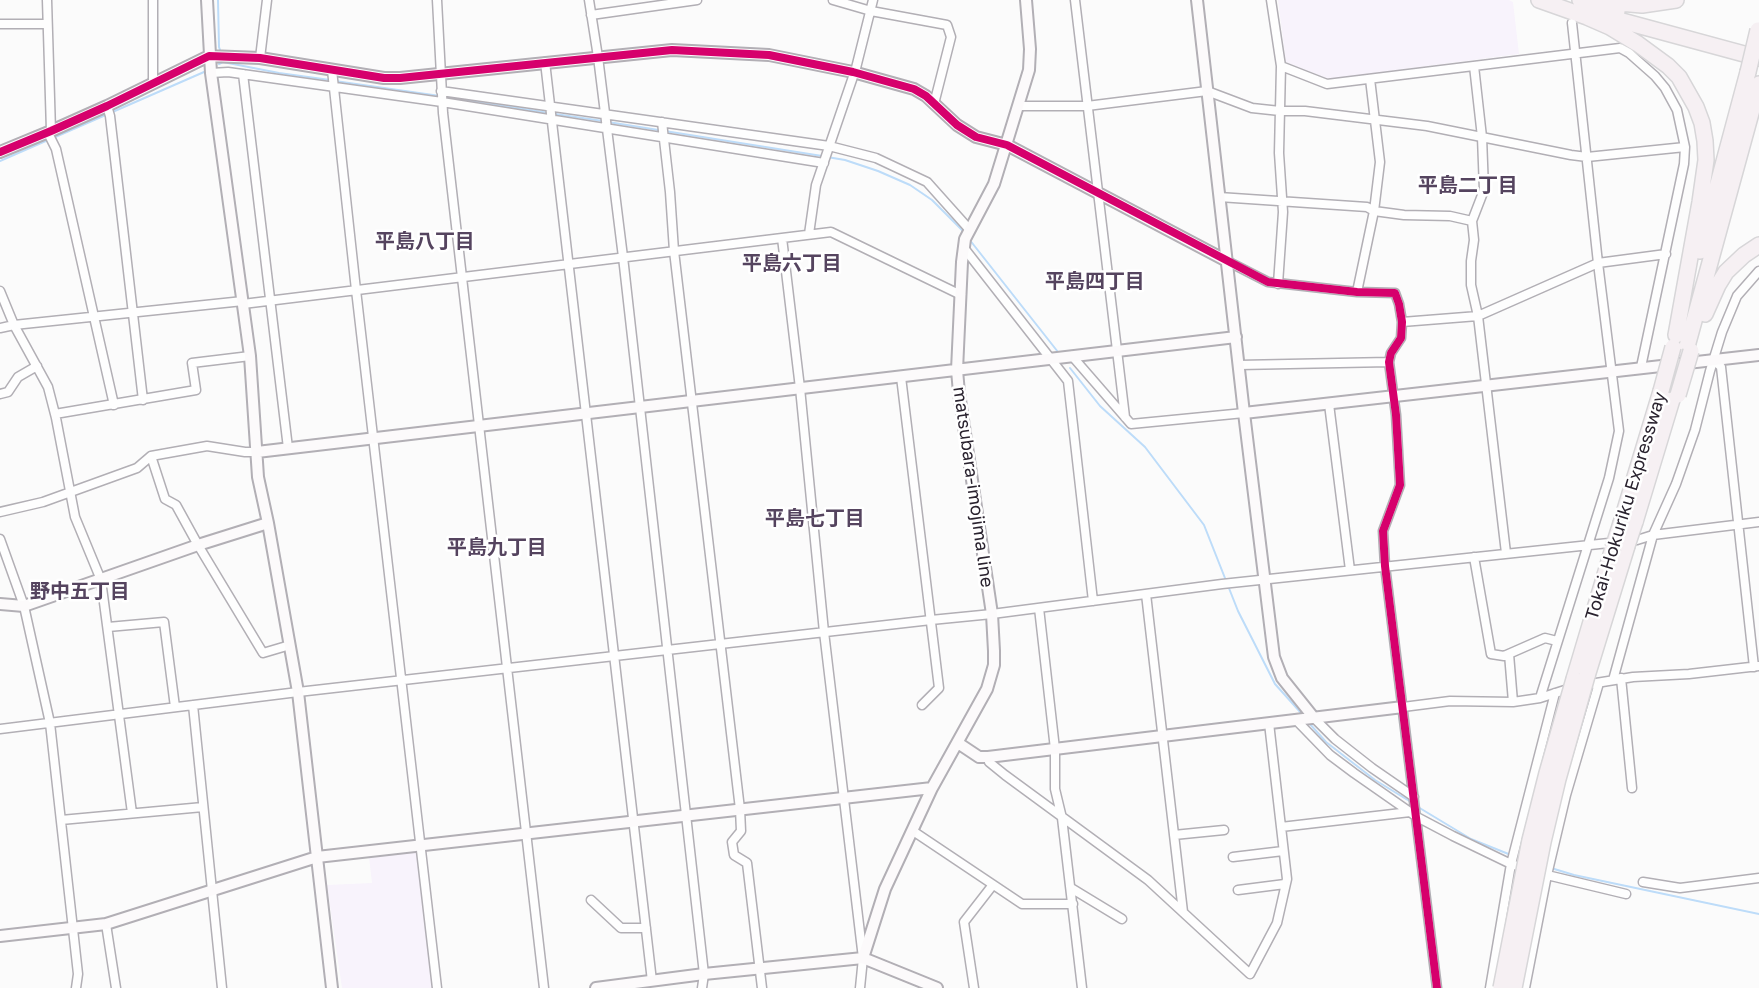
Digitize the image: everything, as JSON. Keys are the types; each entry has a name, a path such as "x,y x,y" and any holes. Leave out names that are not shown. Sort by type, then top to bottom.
{"highway":[{"path":"1540,0 1759,58"},
{"path":"1540,0 1610,27 1654,54 1678,77 1696,107 1704,132 1706,160 1682,346"},
{"path":"1580,0 1759,49"},
{"path":"1592,0 1626,5 1676,0"},
{"name":"Tokai-Hokuriku Expressway","path":"1628,523 1650,473 1759,27"},
{"name":"Tokai-Hokuriku Expressway","path":"1682,346 1759,84"},
{"path":"1682,346 1726,272 1759,245"},
{"name":"Tokai-Hokuriku Expressway","path":"1514,988 1558,779 1587,679 1620,547 1671,393"},
{"name":"Tokai-Hokuriku Expressway","path":"1501,988 1530,840 1550,762 1587,679"}],"street":[{"path":"47,0 50,135 56,149 114,405"},
{"path":"153,0 153,83"},
{"path":"207,0 213,56 211,73 250,356 258,477 298,692 332,988"},
{"path":"260,58 267,0"},
{"path":"437,0 442,96 544,988"},
{"path":"589,0 623,257 704,974 702,988"},
{"path":"591,15 697,0"},
{"path":"832,0 871,11 947,25 951,37 934,104"},
{"path":"809,234 816,185 856,68 873,0"},
{"name":"matsubara-imojima line","path":"863,957 879,904 932,788 987,689 992,671 994,651 992,614 960,404 957,370 966,237 994,184 1029,70 1030,50 1026,0"},
{"path":"1075,0 1125,417"},
{"path":"1197,0 1274,657 1282,678 1305,719 1330,755 1415,807 1512,859 1626,894"},
{"path":"1271,0 1281,66 1279,153 1283,212 1278,284"},
{"path":"1539,698 1609,478 1619,431 1572,23"},
{"path":"0,24 47,24"},
{"path":"1281,66 1328,84 1620,48 1635,57 1655,76 1672,98 1682,127 1685,147 1684,164 1641,367"},
{"path":"211,73 228,72 333,79 400,78 672,50 769,55 853,72 914,89 926,96 957,126 976,137 1007,145 1268,282 1357,292 1395,293 1402,322 1401,338 1391,353 1389,362 1400,484 1383,531 1385,566 1437,988"},
{"path":"0,151 50,135 109,110 153,83 213,56 231,56 260,58 333,79 826,155 876,158 927,182 1050,359 1068,381 1093,601"},
{"path":"545,62 652,981"},
{"path":"1474,66 1482,137 1484,190 1472,221 1474,240 1471,261 1472,285 1478,316 1506,553"},
{"path":"243,74 288,448"},
{"path":"333,79 437,988"},
{"path":"1357,292 1374,211 1380,162 1370,79"},
{"path":"1018,106 1088,106 1208,91 1252,108 1305,111 1427,126 1587,157 1685,147"},
{"path":"109,110 143,400"},
{"path":"551,113 826,155"},
{"path":"663,130 674,251 740,809 741,831 732,842 734,855 747,863 762,988"},
{"path":"1219,197 1368,207 1374,211 1404,215 1450,216 1472,221"},
{"path":"0,328 133,312 270,300 831,232 961,295"},
{"path":"782,238 863,957 860,988"},
{"path":"1402,322 1478,316 1598,263 1666,254"},
{"path":"1632,788 1617,679 1653,535 1676,484 1695,430 1722,332 1737,296 1759,271"},
{"path":"0,291 14,325 48,387 75,517 101,580 132,813"},
{"path":"0,512 43,502 137,468 152,456 207,446 257,452 1236,337"},
{"path":"1072,356 1131,424 1759,355"},
{"path":"55,414 196,390 192,363 250,356"},
{"path":"957,744 979,757 988,757 1450,701 1513,702 1539,698 1577,687 1587,679 1617,679 1757,666 1738,525 1721,367 1713,359"},
{"path":"1239,365 1389,362"},
{"path":"0,394 8,392 18,377 37,366"},
{"path":"901,377 939,688 922,705"},
{"path":"1329,404 1350,570"},
{"path":"152,456 165,499 176,505 263,653 290,645"},
{"path":"0,729 401,680 992,614 1227,584 1637,540 1653,535 1759,522"},
{"path":"0,604 24,606 268,523"},
{"path":"0,539 24,606 50,723 78,974 76,988"},
{"path":"1474,557 1491,654 1504,656 1545,638 1557,641"},
{"path":"1146,594 1183,912"},
{"path":"1039,608 1055,749 1055,789 1062,818 1082,988"},
{"path":"108,627 164,622 175,707"},
{"path":"1509,654 1513,702"},
{"path":"1525,988 1548,870 1566,795 1587,679"},
{"path":"1490,988 1512,859 1555,693"},
{"path":"192,705 222,988"},
{"path":"1305,719 1372,768 1415,807"},
{"path":"988,757 988,762 1148,880 1250,974 1277,923 1287,879 1269,723"},
{"path":"0,936 106,924 317,857 932,788"},
{"path":"61,820 203,807"},
{"path":"1281,827 1415,807"},
{"path":"1174,835 1224,830"},
{"path":"913,831 1022,904 1073,904"},
{"path":"1233,857 1283,851"},
{"path":"1643,882 1680,888 1759,878"},
{"path":"1238,890 1285,884"},
{"path":"974,988 964,922 992,886"},
{"path":"1071,888 1122,919"},
{"path":"591,900 621,928 646,928"},
{"path":"106,924 116,988"},
{"path":"596,988 633,986 704,974 863,957 937,988"}],"shaded area":[{"path":"1278,0 1509,0 1513,2 1519,54 1329,79 1286,62"},
{"path":"417,852 435,988 342,988 327,885 372,883 369,857"}],"waterway":[{"path":"218,0 221,53"},
{"path":"219,64 223,62 330,80"},
{"path":"53,138 204,72"},
{"path":"335,81 440,96"},
{"path":"445,97 549,113"},
{"path":"555,114 603,121"},
{"path":"608,122 822,156"},
{"path":"0,161 48,140"},
{"path":"827,157 845,160 878,171 910,185 932,200 964,232"},
{"path":"969,239 1058,352"},
{"path":"1070,368 1100,406 1145,447 1204,525 1238,611 1275,684 1302,714"},
{"path":"1309,723 1326,742 1375,780 1411,802"},
{"path":"1418,807 1471,839 1511,855"},
{"path":"1551,868 1574,875 1759,914"}],"cycle path":[{"path":"0,152 107,106 209,56 260,58 384,78 400,78 672,50 769,55 853,72 914,89 926,96 957,125 976,137 1007,145 1268,282 1357,292 1395,293 1402,322 1401,338 1391,353 1389,362 1396,415 1400,485 1383,531 1385,566 1437,988"}],"district":[{"name":"平島二丁目","path":"1468,186"},
{"name":"平島八丁目","path":"425,242"},
{"name":"平島六丁目","path":"792,264"},
{"name":"平島四丁目","path":"1095,282"},
{"name":"平島七丁目","path":"815,519"},
{"name":"平島九丁目","path":"497,548"},
{"name":"野中五丁目","path":"80,592"}]}
